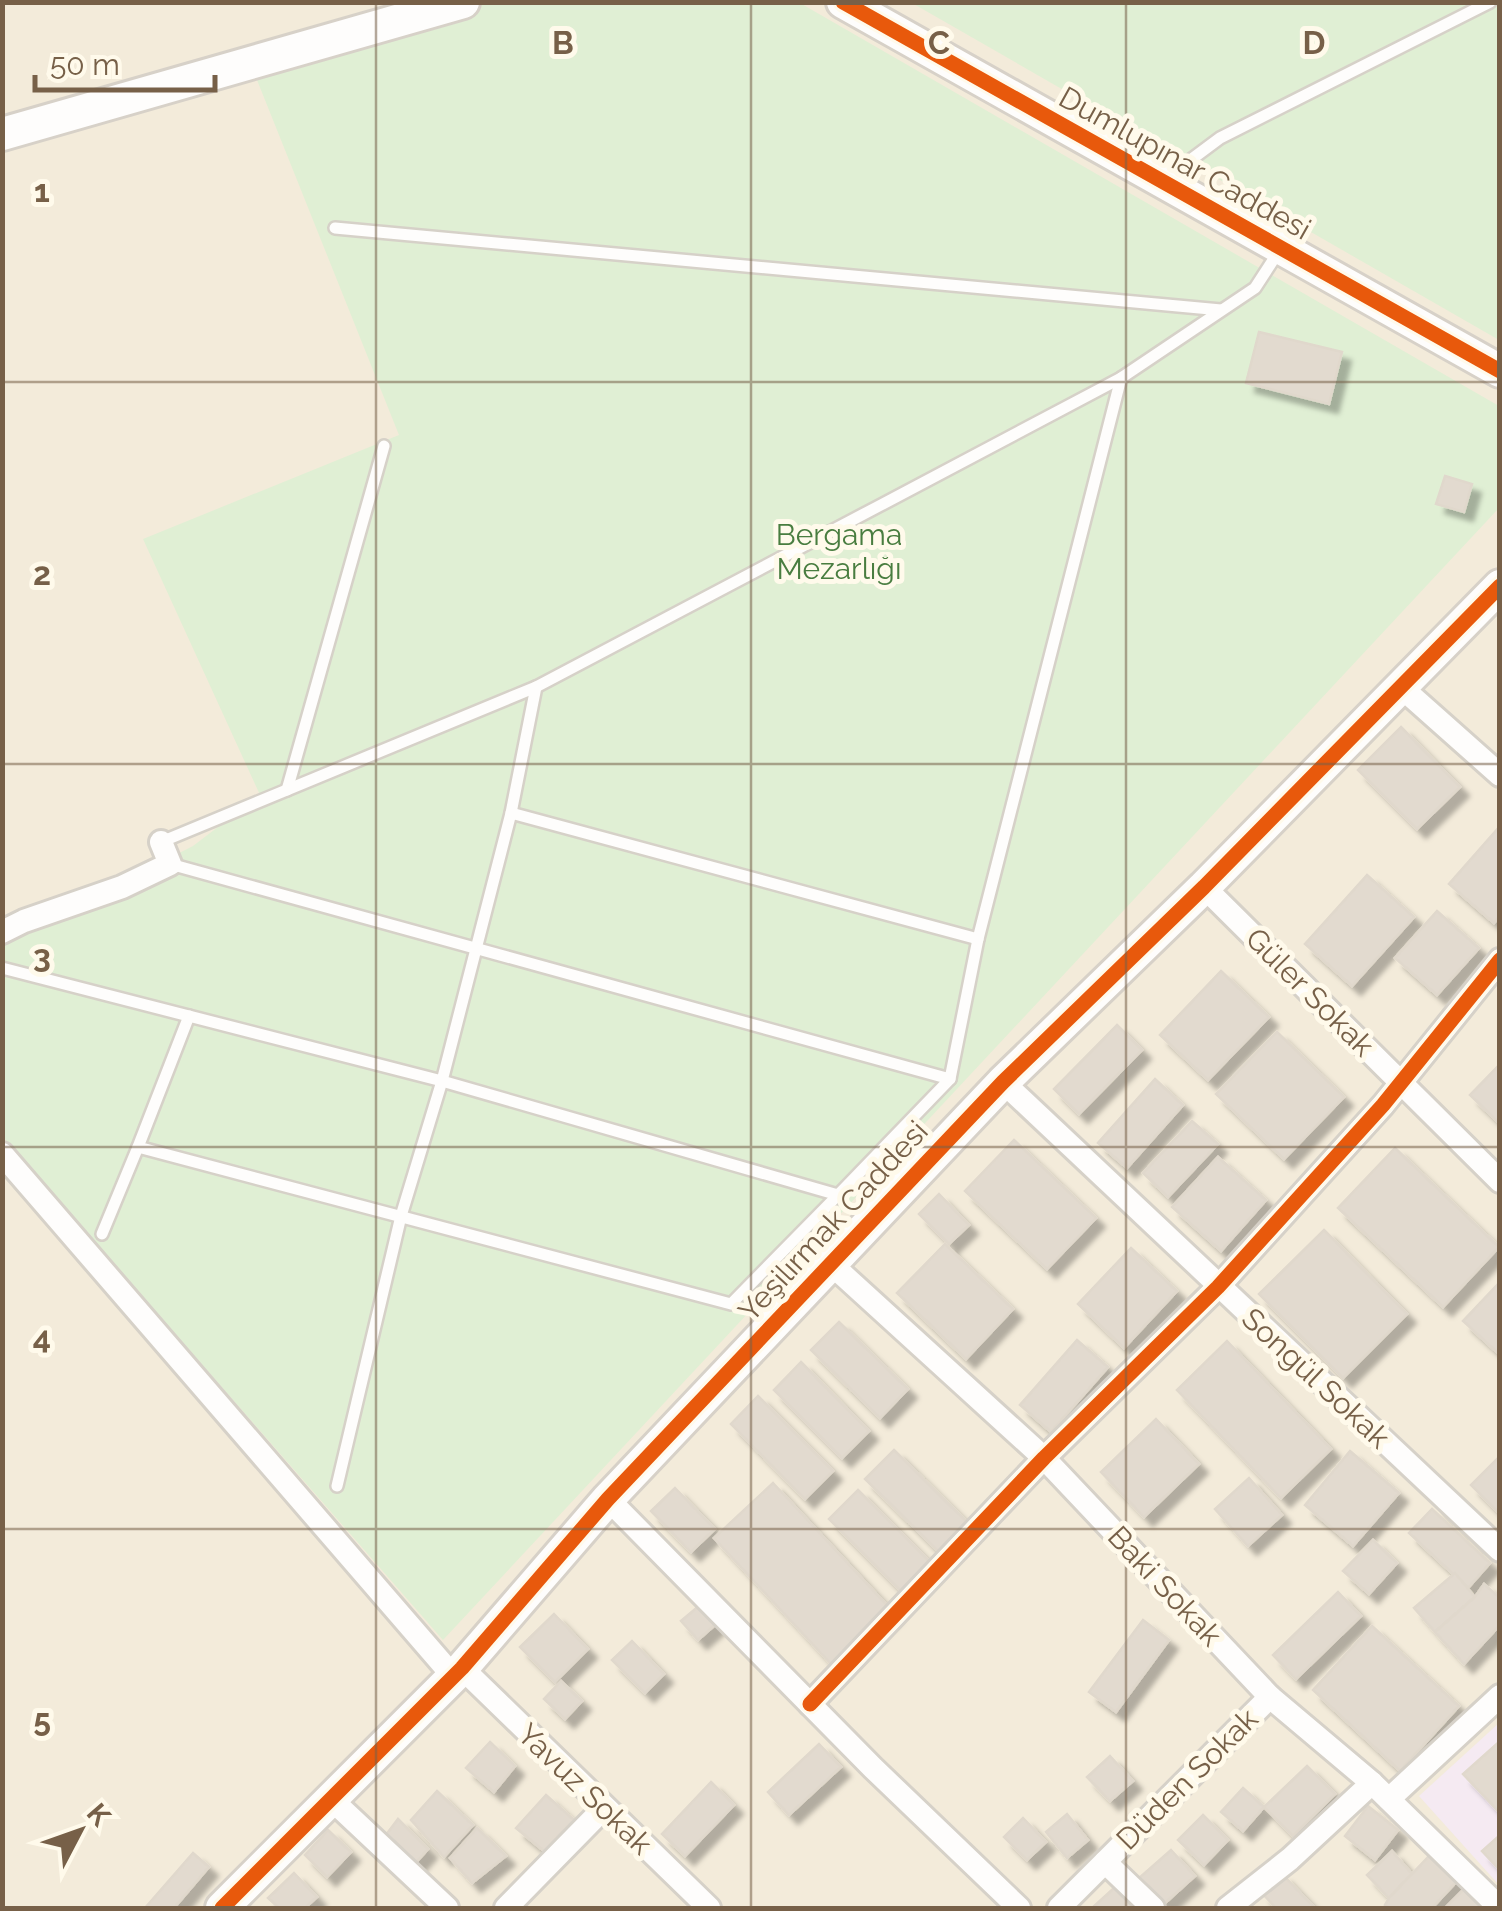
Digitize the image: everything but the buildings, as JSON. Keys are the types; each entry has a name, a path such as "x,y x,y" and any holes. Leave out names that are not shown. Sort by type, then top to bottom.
{"street":[{"path":"2,134 463,2"},
{"name":"Dumlupınar Caddesi","path":"843,2 1500,370"},
{"name":"Yeşilırmak Caddesi","path":"222,1908 457,1672 608,1499 1003,1082 1204,887 1499,587"},
{"path":"1401,687 1500,775"},
{"path":"2,932 122,888 165,853"},
{"name":"Güler Sokak","path":"1204,887 1500,1181"},
{"path":"810,1704 1044,1458 1218,1287 1362,1130 1500,960"},
{"name":"Songül Sokak","path":"1003,1082 1500,1550"},
{"name":"Yavuz Sokak","path":"2,1154 457,1672 709,1908"},
{"name":"Baki Sokak","path":"830,1262 1044,1458 1270,1696 1380,1791 1500,1908"},
{"path":"608,1499 1019,1908"},
{"name":"Düden Sokak","path":"1059,1908 1270,1696"},
{"path":"1228,1908 1500,1696"},
{"path":"330,1800 447,1908"},
{"path":"506,1908 604,1808"},
{"path":"1104,1862 1152,1908"}],"lane":[{"path":"1162,181 1220,138 1490,2"},
{"path":"335,228 1221,310"},
{"path":"165,853 287,790 536,687 1121,378 1255,288 1281,248"},
{"path":"138,1147 731,1304 950,1079 978,939 1121,378"},
{"path":"287,790 384,446"},
{"path":"337,1486 401,1216 442,1081 511,813 536,687"},
{"path":"511,813 978,939"},
{"path":"165,853 474,950 950,1079"},
{"path":"2,968 442,1081 838,1195"},
{"path":"102,1234 189,1016"}],"shaded area":[{"path":"3,3 1499,3 1499,1908 3,1908"},
{"path":"1499,1723 1499,1885 1419,1796"}],"green space":[{"name":"Bergama Mezarlığı","path":"487,3 800,3 1499,406 1499,508 443,1640 3,1137 2,943 193,846 260,795 143,539 399,435 253,70"},
{"path":"912,3 1499,3 1499,340"}],"cycle path":[{"path":"843,2 1500,371"},
{"path":"222,1908 462,1668 608,1499 1003,1082 1204,887 1500,586"},
{"path":"810,1704 1044,1458 1218,1287 1383,1105 1500,960"}]}
